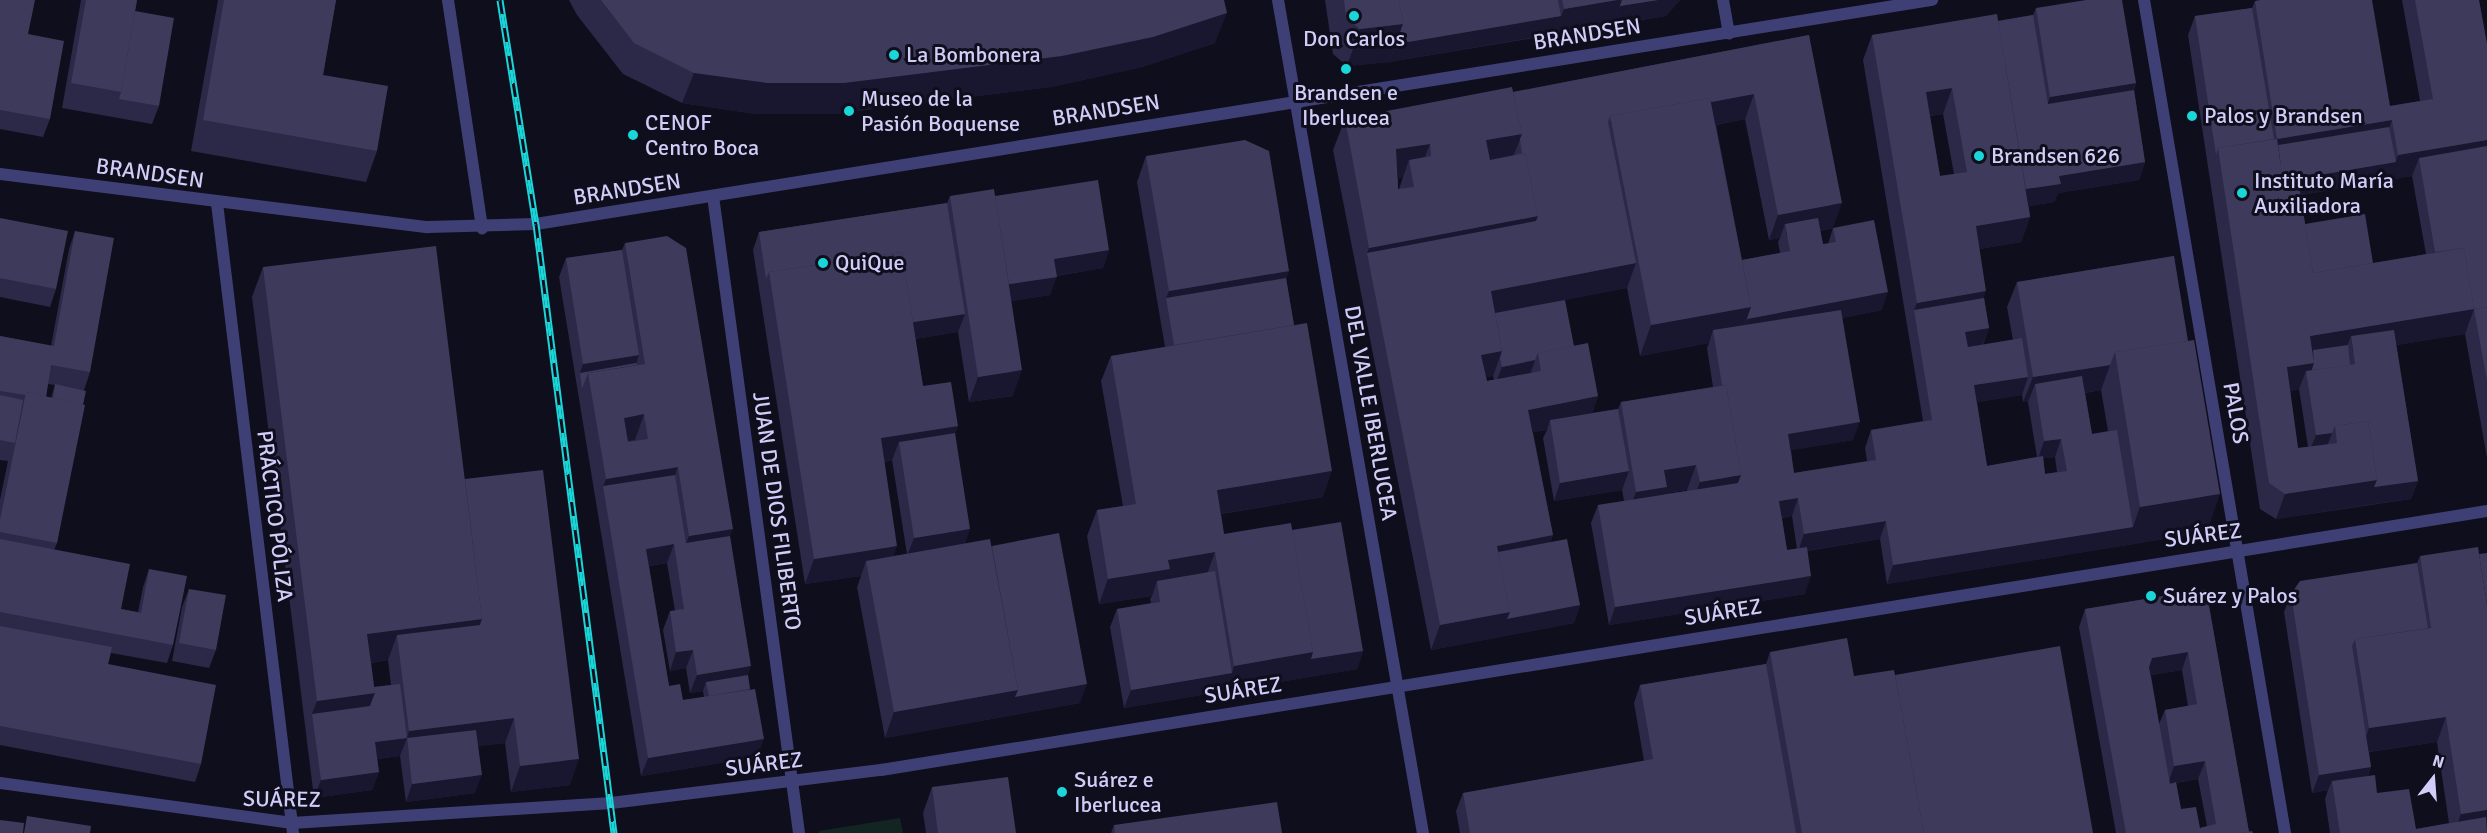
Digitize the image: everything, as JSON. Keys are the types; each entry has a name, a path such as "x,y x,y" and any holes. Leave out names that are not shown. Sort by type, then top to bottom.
{"street":[{"path":"448,0 482,228"},
{"name":"DEL VALLE IBERLUCEA","path":"1278,0 1293,101 1399,687 1423,833"},
{"path":"1723,0 1729,33"},
{"name":"BRANDSEN","path":"0,174 217,203 482,228 713,195 1932,0"},
{"name":"PALOS","path":"2144,0 2285,833"},
{"name":"JUAN DE DIOS FILIBERTO","path":"713,195 799,833"},
{"name":"PRÁCTICO PÓLIZA","path":"217,203 293,828"},
{"name":"SUÁREZ","path":"0,783 293,828 587,805 793,783 2487,511"}],"green space":[{"path":"900,818 903,833 819,833 819,831"}],"building":[{"path":"0,0 35,0 28,34 64,41 50,119 0,110"},
{"path":"86,0 137,0 121,92 71,83"},
{"path":"224,0 336,0 323,75 388,86 377,151 203,120"},
{"name":"La Bombonera","path":"601,0 1224,0 1227,13 1153,37 1062,56 844,83 767,83 694,73 634,43"},
{"path":"1344,0 1399,0 1403,24 1360,29 1346,17"},
{"path":"1399,0 1558,0 1561,16 1396,44 1403,24"},
{"path":"1562,0 1617,0 1564,9"},
{"path":"1622,0 1658,0 1620,6"},
{"path":"2086,0 2122,0 2136,83 2050,97 2036,8"},
{"path":"2372,0 2390,106 2433,99 2415,0 2479,0 2487,44 2487,140 2398,155 2392,120 2277,139 2255,1"},
{"path":"2252,8 2274,139 2218,148 2216,155 2195,16"},
{"path":"135,11 174,18 159,106 119,99"},
{"path":"1997,14 2030,217 1976,226 1986,291 1917,303 1872,35","holes":["1952,88 1967,172 1940,176 1926,92"]},
{"path":"2033,15 2048,104 2134,90 2145,162 2059,176 2061,184 2026,189 1998,21"},
{"path":"1809,35 1842,203 1778,215 1754,94 1711,102 1710,98 1610,116 1608,122 1636,263 1491,291 1502,351 1481,355 1487,381 1541,371 1538,353 1588,343 1598,396 1528,410 1553,535 1497,546 1510,612 1440,625 1367,253 1536,221 1538,216 1525,153 1522,154 1520,139 1522,134 1513,92"},
{"path":"1512,87 1522,134 1486,140 1490,160 1525,153 1538,216 1369,248 1345,119","holes":["1430,144 1431,156 1409,160 1414,187 1398,189 1396,149"]},
{"path":"1710,98 1751,307 1651,325 1610,116"},
{"path":"2389,127 2396,162 2283,181 2278,145"},
{"path":"2277,139 2283,182 2298,180 2313,273 2464,248 2474,309 2310,336 2314,363 2287,367 2298,448 2337,443 2335,426 2368,421 2377,480 2285,494 2269,483 2218,148"},
{"path":"1245,140 1269,151 1289,271 1169,291 1146,156"},
{"path":"2487,146 2487,307 2474,309 2464,248 2435,252 2419,158"},
{"path":"1098,180 1109,250 1054,259 1057,277 1009,284 995,196"},
{"path":"994,189 1022,370 978,377 950,196"},
{"path":"947,203 965,314 913,322 902,252 769,272 766,279 759,232"},
{"path":"2365,214 2373,263 2313,273 2305,224"},
{"path":"0,218 68,231 56,289 0,278"},
{"path":"1818,218 1823,244 1836,242 1833,228 1874,220 1888,292 1747,319 1751,307 1742,260 1790,251 1785,224"},
{"path":"75,231 114,238 90,372 51,365 46,397 26,392 26,395 0,391 0,336 54,346"},
{"path":"667,236 686,248 733,529 689,536 678,467 606,479 588,373 645,364 625,243","holes":["644,414 648,439 628,442 624,418"]},
{"path":"436,246 482,619 367,634 375,693 317,701 263,267"},
{"path":"622,250 639,355 583,364 566,258"},
{"path":"902,252 923,386 951,382 958,426 881,438 897,546 814,559 769,272"},
{"path":"2174,256 2188,341 2115,352 2110,365 2033,377 2017,282"},
{"path":"1286,278 1294,325 1174,345 1166,298"},
{"path":"1984,298 1989,328 1965,332 1968,347 2022,338 2028,377 1974,385 1987,466 2043,456 2045,474 2067,471 2061,439 2044,441 2035,384 2082,376 2092,434 2117,430 2133,527 1893,565 1886,521 1804,534 1798,498 1779,501 1787,550 1807,547 1811,576 1615,607 1598,505 1738,483 1741,475 1726,385 1722,385 1713,330 1841,310 1860,422 1788,434 1794,473 1876,460 1871,430 1932,420 1914,310"},
{"path":"1565,300 1574,346 1538,353 1535,360 1502,367 1500,358 1502,351 1495,313"},
{"path":"2487,307 2487,381 2474,309"},
{"path":"1307,323 1332,471 1217,490 1224,534 1291,523 1313,652 1234,666 1215,552 1168,560 1170,569 1108,579 1097,510 1136,504 1111,356"},
{"path":"2394,330 2418,481 2374,487 2377,480 2368,421 2335,426 2332,433 2316,435 2306,371 2355,364 2351,336"},
{"path":"2194,340 2220,494 2140,507 2115,352"},
{"path":"2348,345 2350,365 2312,370 2313,350"},
{"path":"636,363 637,365 588,373 582,389 580,373"},
{"path":"55,384 86,391 83,405 53,398"},
{"path":"1726,385 1741,475 1700,482 1696,465 1664,470 1667,487 1636,492 1621,402"},
{"path":"26,392 85,405 57,543 0,532 0,520"},
{"path":"0,395 23,400 15,443 0,440"},
{"path":"1618,409 1629,471 1560,483 1550,420"},
{"path":"955,433 970,529 914,538 899,442"},
{"path":"543,470 579,759 520,766 514,718 409,731 397,635 480,625 482,619 465,479"},
{"path":"675,475 686,543 730,536 751,666 697,675 693,650 676,652 670,611 684,609 674,544 646,549 669,686 680,684 683,700 755,689 764,739 648,758 603,486"},
{"path":"1341,522 1363,651 1311,659 1313,652 1292,530"},
{"path":"1059,533 1087,684 1015,697 1018,690 992,546"},
{"path":"0,539 130,564 121,609 141,613 149,569 187,576 173,645 0,612"},
{"path":"990,539 1018,690 894,712 866,561"},
{"path":"1567,539 1580,605 1507,619 1510,612 1498,552"},
{"path":"2478,547 2487,604 2487,810 2461,814 2446,717 2369,728 2355,639 2431,628 2420,556"},
{"path":"2487,553 2487,604 2479,554"},
{"path":"2417,563 2428,628 2355,639 2352,646 2371,767 2319,775 2291,594 2300,581"},
{"path":"1215,571 1232,673 1131,690 1117,609 1160,602 1157,581"},
{"path":"189,589 226,595 216,650 179,643"},
{"path":"2206,589 2249,832 2126,833 2085,609","holes":["2188,652 2197,704 2165,710 2174,766 2205,761 2216,824 2200,828 2196,807 2181,809 2176,782 2170,784 2149,667 2152,658"]},
{"path":"0,626 112,647 108,664 216,685 201,764 0,726"},
{"path":"1847,638 1854,676 1894,670 1924,833 1802,833 1770,652"},
{"path":"2060,646 2093,833 1924,833 1895,675"},
{"path":"1766,664 1796,833 1470,833 1463,793 1653,759 1640,685"},
{"path":"748,675 750,689 709,696 706,682"},
{"path":"400,684 407,738 375,742 379,772 321,780 312,714 370,706 375,693 374,687"},
{"path":"476,730 482,775 412,784 407,738"},
{"path":"2375,775 2377,793 2409,789 2416,829 2486,817 2487,833 2340,833 2332,781"},
{"path":"1008,777 1016,833 938,833 932,787"},
{"path":"1277,802 1282,833 1115,833 1114,825"},
{"path":"27,816 91,826 90,833 24,833"},
{"path":"0,820 24,823 23,833 0,833"}],"railway":[{"path":"500,0 536,224 614,833"}],"place":[{"name":"Don Carlos","path":"1354,16"},
{"name":"La Bombonera","path":"894,55"},
{"name":"Brandsen e Iberlucea","path":"1346,69"},
{"name":"Museo de la Pasión Boquense","path":"849,111"},
{"name":"Palos y Brandsen","path":"2192,116"},
{"name":"CENOF Centro Boca","path":"633,135"},
{"name":"Brandsen 626","path":"1979,156"},
{"name":"Instituto María Auxiliadora","path":"2242,193"},
{"name":"QuiQue","path":"823,263"},
{"name":"Suárez y Palos","path":"2151,596"},
{"name":"Suárez e Iberlucea","path":"1062,792"}]}
